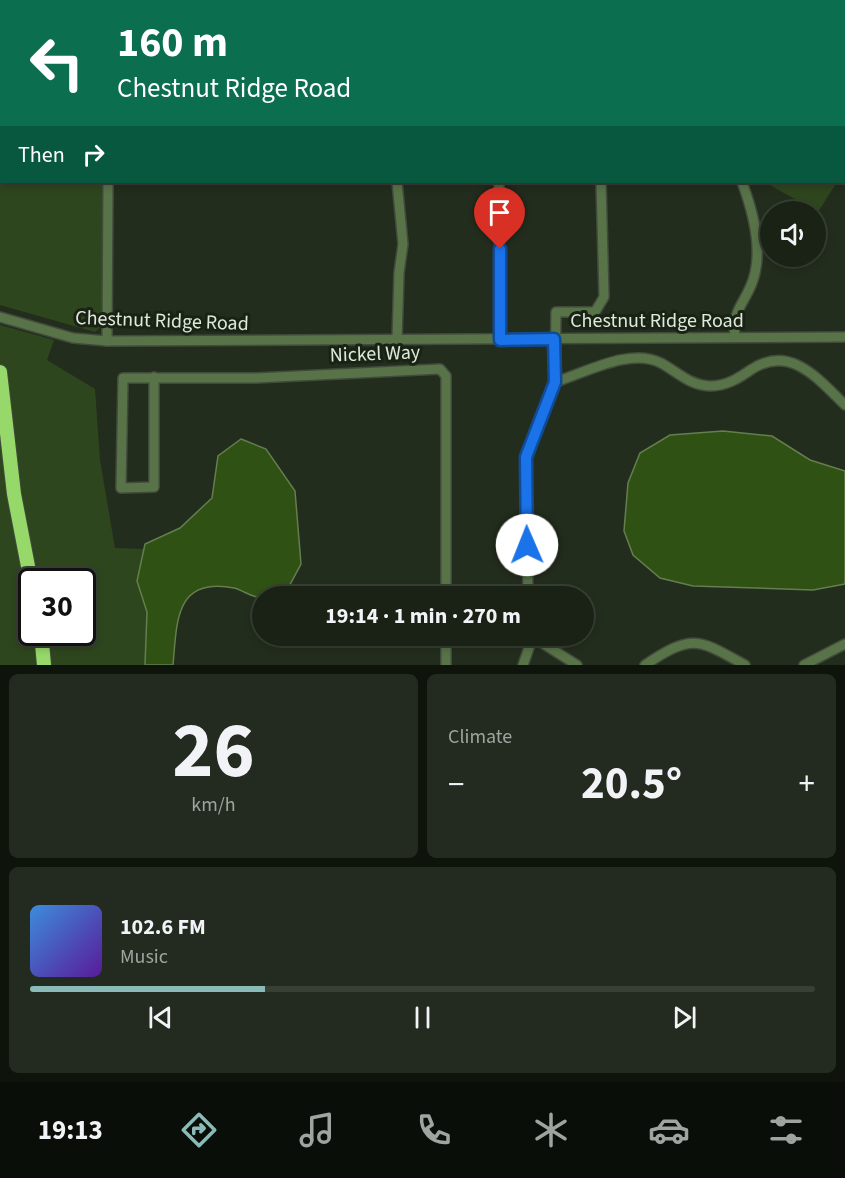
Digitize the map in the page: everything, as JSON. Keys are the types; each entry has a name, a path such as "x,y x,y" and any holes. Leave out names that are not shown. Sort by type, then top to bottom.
{"highway":[{"path":"0,372 14,494 28,568"},
{"path":"42,646 44,665"}],"street":[{"path":"107,341 108,183"},
{"path":"397,183 403,244 397,340"},
{"path":"499,183 500,340"},
{"path":"528,586 526,457 555,382 556,312 595,312 604,297 601,183"},
{"path":"735,337 733,321 747,296 755,272 754,219 742,183"},
{"name":"Chestnut Ridge Road","path":"0,317 74,338 107,341 845,337"},
{"path":"555,382 593,366 645,359 661,363 696,385 717,386 733,382 760,364 790,361 807,369 845,405"},
{"name":"Nickel Way","path":"154,377 154,487 121,488 122,381 154,377 256,378 440,369 446,376 446,586"},
{"path":"645,665 678,645 699,642 745,665"},
{"path":"804,665 845,644"},
{"path":"446,646 446,665"},
{"path":"523,665 528,646"},
{"path":"546,646 577,665"}],"shaded area":[{"path":"0,183 108,183 107,322 95,332 0,305"},
{"path":"768,183 836,183 825,201 798,201"},
{"path":"0,325 54,340 47,360 95,389 100,460 115,548 144,549 137,581 147,613 145,665 0,665"},
{"path":"723,431 772,436 810,460 845,471 845,584 813,590 693,586 660,578 633,555 624,531 628,483 640,453 670,435"},
{"path":"241,439 266,449 295,491 301,564 289,586 252,586 252,595 234,588 215,586 200,589 190,596 183,606 176,633 173,665 145,665 147,612 137,581 145,544 180,528 212,498 218,456"}],"route":[{"path":"500,249 500,340 554,339 555,382 534,442 526,457 527,545"}]}
